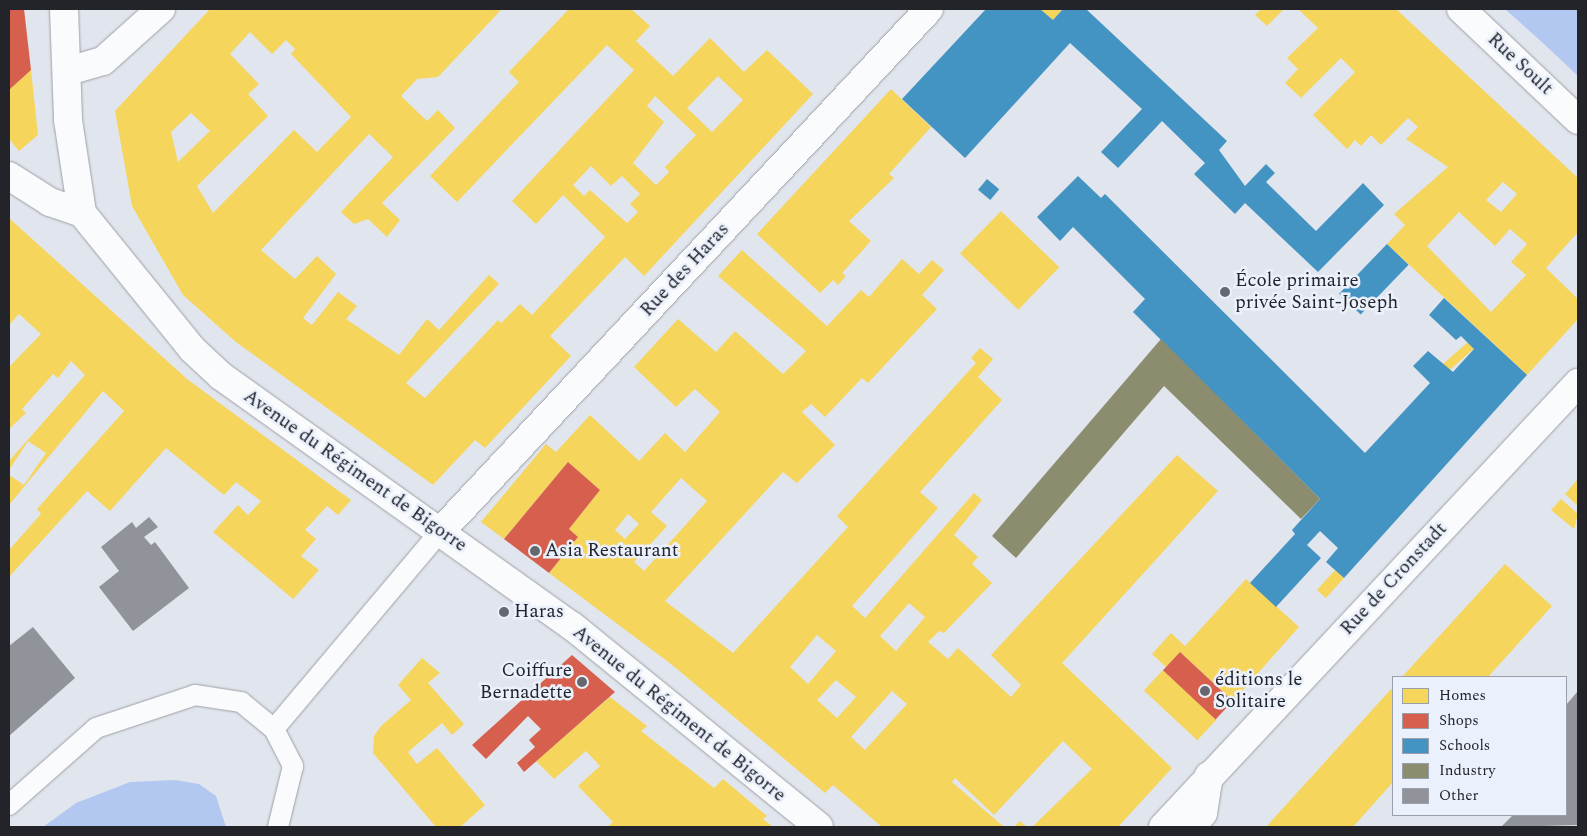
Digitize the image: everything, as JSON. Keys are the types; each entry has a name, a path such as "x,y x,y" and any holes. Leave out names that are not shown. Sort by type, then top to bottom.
{"main road":[{"name":"Avenue du Régiment de Bigorre","path":"64,9 68,71 68,120 82,213 150,302 221,376 572,626 819,827"},
{"path":"68,71 103,60 161,9"},
{"name":"Rue des Haras","path":"440,532 929,9"},
{"name":"Rue Soult","path":"1461,9 1578,120"},
{"path":"9,176 50,202 82,213"},
{"name":"Rue de Cronstadt","path":"1163,827 1209,775 1578,383"},
{"path":"1191,827 1203,813 1209,775"}],"lane":[{"path":"274,730 440,532"},
{"path":"9,805 96,728 195,695 241,702 274,730 293,766 278,827"}],"shaded area":[{"path":"1505,9 1578,9 1578,76 1544,44"},
{"path":"175,780 199,784 216,796 226,827 43,827 76,803 130,782"}],"building: Homes":[{"path":"210,9 502,9 438,77 417,79 401,96 427,121 438,110 455,128 382,203 400,220 387,237 368,219 354,224 341,212 393,157 369,134 261,250 295,279 317,256 336,274 303,318 312,325 338,292 357,306 346,319 399,355 427,319 439,330 489,275 499,284 406,383 425,398 498,320 501,323 520,304 532,315 605,237 563,195 536,224 512,201 634,70 607,45 457,202 430,176 519,82 509,72 569,9 631,9 650,26 636,41 673,76 710,38 744,72 767,50 813,94 644,276 625,257 550,336 571,356 485,448 475,440 433,485 236,342 183,295 132,206 115,111","holes":["250,32 272,54 286,40 295,49 291,54 351,117 317,152 294,130 213,213 197,186 268,116 248,94 259,84 230,54","718,76 743,100 712,132 687,108","655,96 696,135 665,167 669,172 656,185 633,163 664,122 647,106","191,113 210,131 178,162 171,132","591,166 611,186 622,176 640,194 630,204 638,212 627,223 590,190 584,196 573,185"]},
{"path":"1040,9 1063,9 1053,20"},
{"path":"1261,9 1284,9 1267,26 1255,15"},
{"path":"1298,9 1396,9 1578,178 1578,232 1546,268 1578,299 1578,319 1527,375 1387,244 1405,225 1394,214 1448,167 1406,139 1418,127 1408,118 1381,145 1371,135 1361,146 1355,140 1347,149 1313,115 1355,72 1341,58 1301,98 1285,83 1298,69 1287,58 1318,28","holes":["1503,182 1517,194 1501,212 1486,200","1459,212 1495,246 1510,229 1527,244 1511,262 1526,275 1491,312 1427,246"]},
{"path":"31,70 38,135 19,151 9,139 9,90"},
{"path":"891,89 931,127 889,174 894,178 849,221 871,241 842,273 846,276 838,285 833,280 820,293 757,234"},
{"path":"1001,211 1059,267 1018,310 960,253"},
{"path":"9,218 187,379 351,500 338,515 327,506 305,530 316,539 301,556 319,570 293,599 213,532 238,505 248,515 261,501 236,482 224,495 166,448 110,511 87,491 9,577 9,550 41,514 37,509 124,411 103,391 9,505 9,475 24,485 46,453 28,441 9,470 9,461 85,375 71,361 58,378 53,374 22,409 26,413 9,429 9,367 41,334 19,314 9,325"},
{"path":"742,250 827,326 861,290 869,297 902,259 919,274 932,260 944,270 922,295 937,309 868,383 862,378 825,417 811,404 802,412 835,445 797,483 783,472 665,601 733,653 848,527 837,516 976,363 971,358 980,348 993,359 978,377 1002,400 920,492 938,508 852,606 865,618 974,493 982,500 954,535 978,557 972,564 992,583 944,633 939,631 928,642 948,659 958,648 1011,697 1021,685 991,655 1177,455 1218,491 1062,663 1172,768 1118,827 1032,827 1092,769 1063,741 994,815 955,778 952,782 1004,827 882,827 833,785 825,793 671,664 549,573 578,537 569,529 600,490 568,462 504,539 481,522 546,444 556,452 590,415 639,461 665,433 685,452 720,412 695,389 676,407 634,367 678,319 716,352 735,331 783,374 806,351 718,276","holes":["681,478 707,501 644,571 634,562 667,526 651,512","628,514 639,524 625,539 615,530","909,603 925,617 896,651 880,636","817,635 836,651 808,684 790,667","836,680 856,697 837,718 817,700","892,691 907,704 865,750 851,737"]},
{"path":"1468,342 1474,349 1449,370 1443,364"},
{"path":"1578,479 1578,506 1565,494"},
{"path":"1561,499 1578,514 1574,529 1551,510"},
{"path":"1505,564 1552,606 1489,676 1403,676"},
{"path":"1335,570 1344,578 1326,598 1317,590"},
{"path":"1246,579 1299,627 1233,701 1180,652 1166,667 1152,654 1171,633 1185,646"},
{"path":"422,658 440,673 428,683 464,724 452,735 442,723 408,752 417,764 437,748 485,805 460,827 436,827 373,753 374,736 381,726 411,700 398,685"},
{"path":"1163,670 1216,720 1197,740 1144,690"},
{"path":"1392,688 1392,783 1353,827 1266,827"},
{"path":"610,697 647,726 641,731 714,788 723,779 767,816 763,819 773,827 607,827 613,822 578,786 600,766 586,751 554,779 536,761"},
{"path":"1020,821 1027,827 1014,827"}],"building: Shops":[{"path":"9,9 24,9 31,70 9,90"},
{"path":"568,462 600,490 569,529 578,537 549,573 504,539"},
{"path":"1180,652 1233,701 1216,719 1163,670"},
{"path":"572,655 615,692 524,772 517,763 535,747 529,740 541,729 528,716 486,759 472,745"}],"building: Schools":[{"path":"986,9 1040,9 1053,20 1063,9 1086,9 1227,141 1219,150 1245,186 1266,164 1275,173 1266,182 1316,231 1363,183 1384,205 1318,272 1245,203 1235,214 1194,174 1205,163 1162,121 1118,168 1101,152 1142,109 1070,43 965,158 902,99"},
{"path":"1078,176 1101,198 1105,194 1365,453 1430,383 1413,366 1428,351 1453,372 1474,349 1461,336 1456,340 1429,315 1444,298 1527,375 1344,578 1326,562 1338,548 1320,531 1307,545 1321,558 1276,607 1250,583 1295,534 1292,530 1320,499 1133,312 1145,299 1073,227 1060,241 1037,217"},
{"path":"987,179 999,189 990,200 978,190"},
{"path":"1387,244 1409,265 1361,314 1339,294"}],"building: Industry":[{"path":"1161,339 1320,499 1301,519 1164,386 1016,558 992,536"}],"building: Other":[{"path":"149,517 158,527 144,537 151,545 155,542 189,588 133,631 99,587 119,571 101,547 132,522 136,528"},
{"path":"33,627 75,678 9,736 9,646"},
{"path":"1578,691 1578,825 1501,827 1512,816 1567,816 1567,704"}],"place":[{"name":"École primaire privée Saint-Joseph","path":"1225,292"},
{"name":"Asia Restaurant","path":"535,551"},
{"name":"Haras","path":"504,612"},
{"name":"Coiffure Bernadette","path":"582,682"},
{"name":"éditions le Solitaire","path":"1205,691"}]}
